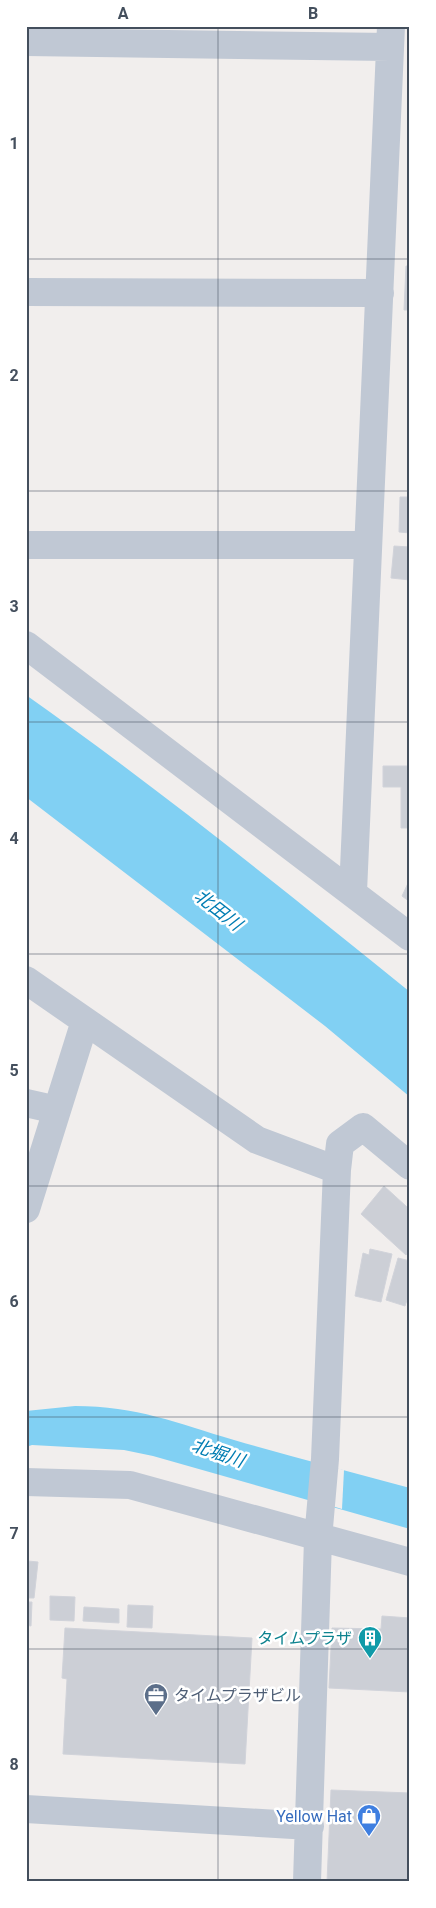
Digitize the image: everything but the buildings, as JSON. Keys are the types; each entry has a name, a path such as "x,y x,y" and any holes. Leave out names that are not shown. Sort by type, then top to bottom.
{"street":[{"path":"26,42 391,37 353,892"},
{"path":"26,292 380,293"},
{"path":"26,545 367,545"},
{"path":"26,645 410,937"},
{"path":"26,980 257,1140 337,1170"},
{"path":"26,1209 84,1021"},
{"path":"26,1103 56,1110"},
{"path":"307,1882 318,1539 325,1459 337,1170 340,1144 363,1127 410,1166"},
{"path":"26,1482 130,1485 318,1539 410,1562"},
{"path":"26,1809 310,1826"}],"water":[{"name":"北田川","path":"26,695 172,803 410,992 410,1097 325,1026 26,797"},
{"name":"北堀川","path":"75,1406 137,1412 410,1488 410,1529 153,1456 124,1450 32,1445 26,1447 26,1411"}],"pier":[{"path":"315,1462 344,1470 342,1509 312,1500"}],"place":[{"name":"タイムプラザ","path":"370,1659"},
{"name":"タイムプラザビル","path":"156,1716"},
{"name":"Yellow Hat","path":"369,1837"}]}
